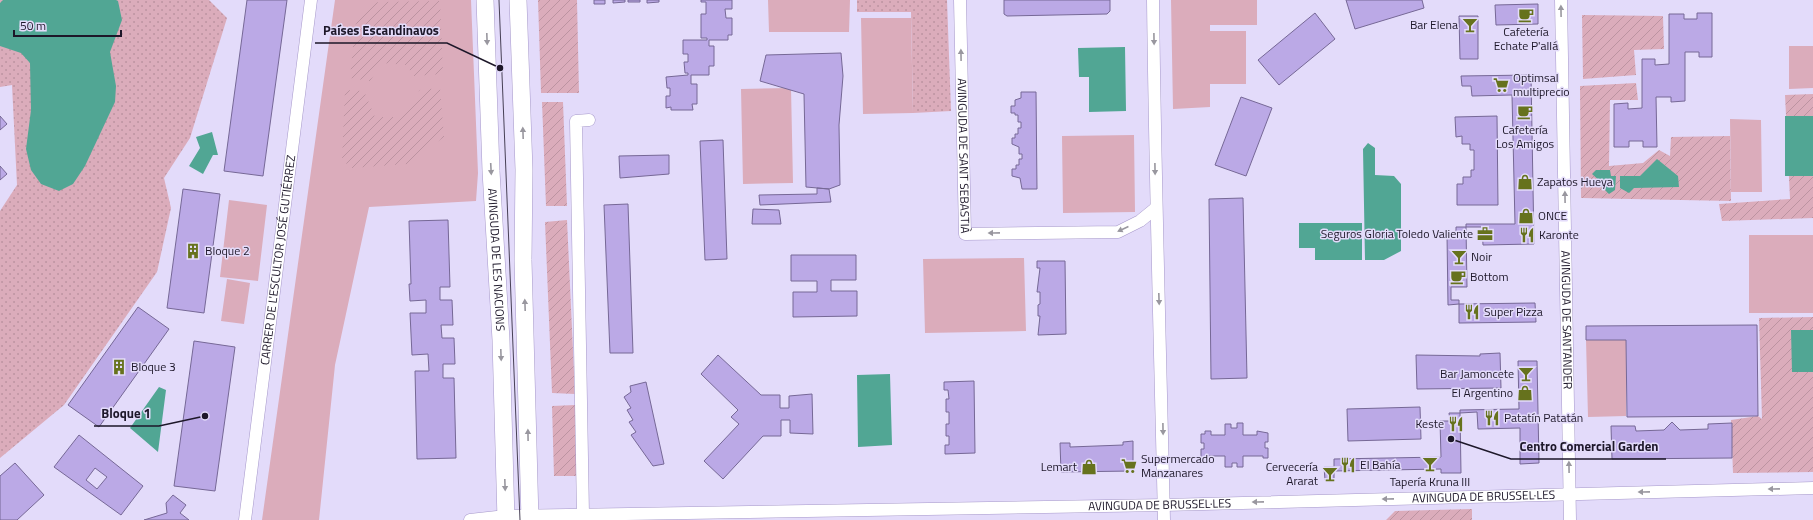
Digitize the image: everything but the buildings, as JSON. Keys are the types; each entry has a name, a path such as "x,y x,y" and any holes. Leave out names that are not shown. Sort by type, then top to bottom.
{"main road":[{"name":"AVINGUDA DE LES NACIONS","path":"485,0 491,171 501,340 506,518"},
{"path":"518,0 524,170 523,260 530,518"}],"street":[{"name":"CARRER DE L'ESCULTOR JOSÉ GUTIÉRREZ","path":"245,520 312,0"},
{"name":"AVINGUDA DE SANT SEBASTIÀ","path":"960,0 965,234 1118,232 1140,221 1156,208"},
{"path":"1153,0 1156,208 1162,378 1164,520"},
{"name":"AVINGUDA DE SANTANDER","path":"1561,0 1570,520"},
{"path":"583,515 576,121 589,120"},
{"name":"AVINGUDA DE BRUSSEL·LES","path":"470,520 583,515 1164,505 1813,488"}],"shaded area":[{"path":"0,0 209,0 227,18 190,138 164,178 171,208 157,272 64,405 0,458 0,211 17,185 12,85 0,87"},
{"path":"3,0 118,1 122,20 110,52 116,86 115,102 85,166 73,184 59,191 41,184 31,170 26,149 31,110 30,63 21,53 0,46 0,3"},
{"path":"335,0 471,0 478,173 476,201 369,207 335,365 319,520 262,520"},
{"path":"538,0 577,0 579,93 541,93"},
{"path":"768,0 850,0 849,32 769,32"},
{"path":"857,0 947,0 951,111 913,113 911,12 857,12"},
{"path":"1171,0 1257,0 1257,25 1210,25 1210,31 1246,31 1246,84 1210,84 1210,107 1173,109"},
{"path":"440,1 443,74 414,76 406,65 382,63 370,81 350,78 355,26 363,10 378,2"},
{"path":"1582,15 1663,16 1664,49 1634,50 1636,75 1583,79"},
{"path":"861,18 911,18 913,113 863,114"},
{"path":"1789,46 1813,46 1813,88 1789,89"},
{"path":"1125,47 1126,111 1089,112 1089,77 1079,77 1078,48"},
{"path":"1636,83 1638,100 1610,100 1609,166 1643,163 1659,150 1670,156 1671,137 1730,136 1731,201 1581,198 1580,86"},
{"path":"440,88 444,137 407,164 352,168 342,160 345,90 364,91 375,117 401,117 420,90"},
{"path":"791,88 793,183 743,184 741,89"},
{"path":"1813,94 1813,218 1722,221 1719,204 1790,199 1785,95"},
{"path":"542,102 563,102 567,206 546,206"},
{"path":"1785,116 1813,116 1813,176 1785,176"},
{"path":"1730,119 1761,120 1762,192 1731,192"},
{"path":"212,132 218,155 213,155 203,174 189,166 200,148 196,137"},
{"path":"1134,135 1135,212 1063,213 1062,136"},
{"path":"1368,143 1375,148 1375,175 1394,176 1401,184 1401,251 1384,260 1365,260 1363,149"},
{"path":"1657,159 1678,176 1679,187 1634,188 1629,193 1620,188 1620,176 1640,176"},
{"path":"1596,170 1610,170 1611,176 1616,176 1615,190 1609,194 1600,185 1602,183 1592,174"},
{"path":"229,200 267,205 258,281 220,277"},
{"path":"567,220 575,394 552,393 545,222"},
{"path":"1299,223 1362,223 1362,260 1315,260 1315,248 1299,248"},
{"path":"1749,235 1813,235 1813,313 1749,313"},
{"path":"1024,258 1026,331 925,333 923,259"},
{"path":"227,279 250,283 244,324 221,321"},
{"path":"1813,317 1813,472 1733,473 1731,420 1758,416 1762,419 1759,318"},
{"path":"1791,330 1813,330 1813,372 1792,372"},
{"path":"1586,340 1626,340 1626,416 1588,417"},
{"path":"890,374 892,445 858,447 857,375"},
{"path":"159,387 166,390 158,452 130,428"},
{"path":"575,405 577,476 554,476 552,406"},
{"path":"1472,509 1472,520 1386,520 1395,511"}],"tram line":[{"path":"499,0 520,520"}],"place":[{"name":"Cafetería Echate P'allá","path":"1526,15"},
{"name":"Bar Elena","path":"1470,25"},
{"name":"Países Escandinavos","path":"500,68"},
{"name":"Optimsal multiprecio","path":"1501,85"},
{"name":"Cafetería Los Amigos","path":"1525,112"},
{"name":"Zapatos Hueya","path":"1525,182"},
{"name":"ONCE","path":"1526,216"},
{"name":"Seguros Gloria Toledo Valiente","path":"1485,234"},
{"name":"Karonte","path":"1527,235"},
{"name":"Bloque 2","path":"193,251"},
{"name":"Noir","path":"1459,257"},
{"name":"Bottom","path":"1458,277"},
{"name":"Super Pizza","path":"1472,312"},
{"name":"Bloque 3","path":"119,367"},
{"name":"Bar Jamoncete","path":"1526,374"},
{"name":"El Argentino","path":"1525,393"},
{"name":"Bloque 1","path":"205,416"},
{"name":"Patatín Patatán","path":"1492,418"},
{"name":"Keste","path":"1456,424"},
{"name":"Centro Comercial Garden","path":"1451,439"},
{"name":"Tapería Kruna III","path":"1430,464"},
{"name":"El Bahía","path":"1348,465"},
{"name":"Supermercado Manzanares","path":"1129,466"},
{"name":"Lemart","path":"1089,467"},
{"name":"Cervecería Ararat","path":"1330,474"}]}
